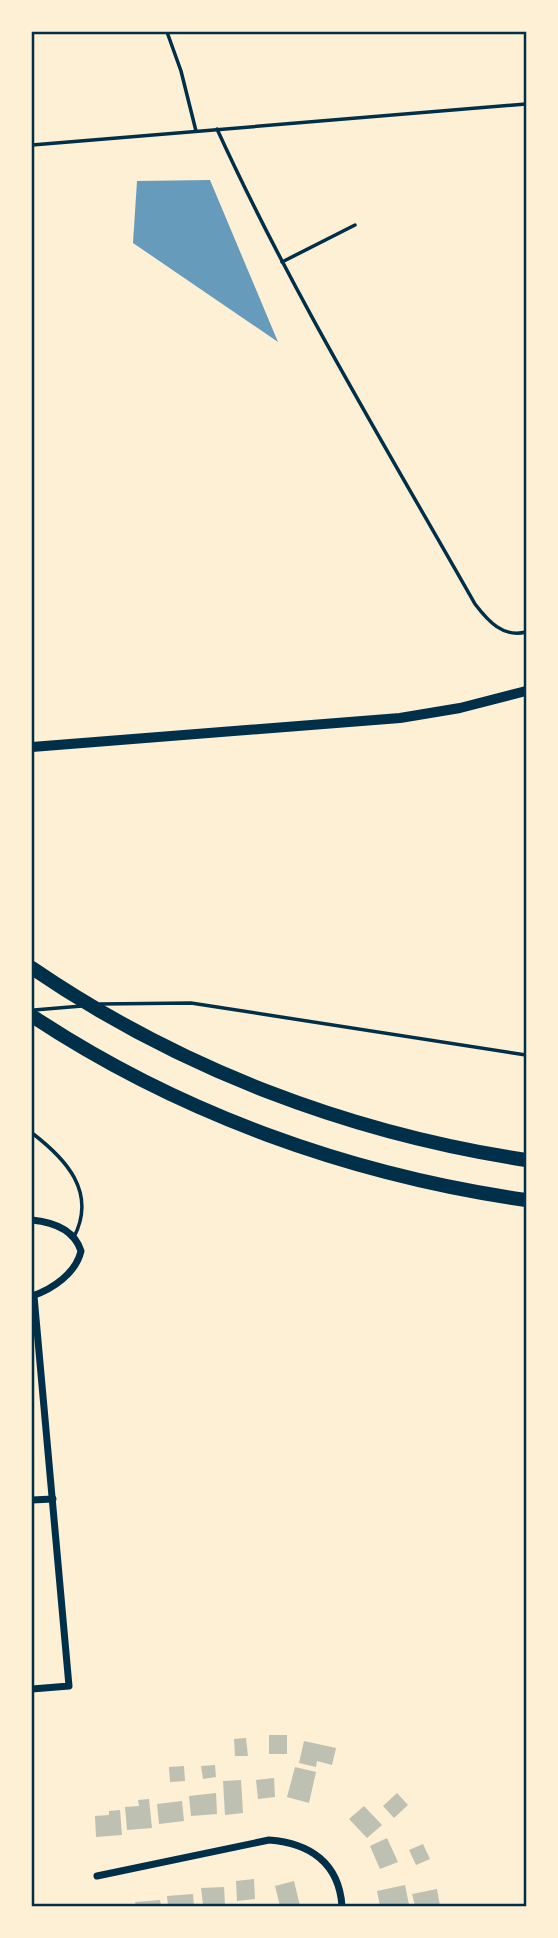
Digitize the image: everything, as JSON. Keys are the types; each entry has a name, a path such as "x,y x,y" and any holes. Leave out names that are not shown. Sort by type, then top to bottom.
{"highway":[{"path":"32,968 80,999 170,1049 239,1081 314,1110 414,1138 527,1160"},
{"path":"32,1016 94,1054 203,1109 302,1147 402,1176 527,1200"}],"street":[{"path":"32,747 400,718 460,708 527,691"},
{"path":"32,1220 63,1228 74,1237 81,1251 76,1265 62,1279 33,1296 69,1686 32,1689"},
{"path":"32,1500 52,1499"},
{"path":"97,1876 269,1840 289,1842 306,1848 330,1869 338,1886 342,1906"}],"lane":[{"path":"167,32 181,71 196,131"},
{"path":"32,145 527,104"},
{"path":"217,130 281,262 475,604 486,620 498,628 508,633 527,632"},
{"path":"281,262 355,225"},
{"path":"32,1010 120,1002 191,1003 527,1055"},
{"path":"32,1133 60,1159 79,1186 82,1213 74,1237"}],"water":[{"path":"210,180 278,342 133,243 137,181"}],"building":[{"path":"269,1735 287,1735 287,1754 269,1754"},
{"path":"246,1738 248,1756 235,1756 234,1739"},
{"path":"304,1741 336,1748 332,1765 317,1761 316,1767 299,1763"},
{"path":"215,1765 216,1777 203,1779 201,1766"},
{"path":"184,1766 185,1781 170,1782 169,1767"},
{"path":"295,1767 316,1772 309,1803 287,1797"},
{"path":"274,1778 275,1797 258,1799 256,1780"},
{"path":"241,1780 243,1813 225,1815 223,1781"},
{"path":"216,1793 217,1814 191,1816 189,1796"},
{"path":"397,1793 408,1805 394,1818 383,1806"},
{"path":"149,1799 152,1828 127,1830 125,1807 139,1806 138,1800"},
{"path":"182,1801 184,1821 159,1824 157,1804"},
{"path":"364,1806 382,1825 367,1838 349,1819"},
{"path":"120,1810 122,1835 96,1837 95,1816 109,1815 109,1811"},
{"path":"387,1838 398,1862 380,1869 370,1846"},
{"path":"423,1844 430,1859 416,1865 409,1850"},
{"path":"254,1879 255,1899 237,1901 236,1881"},
{"path":"294,1881 300,1906 280,1906 275,1886"},
{"path":"405,1885 409,1905 380,1906 377,1891"},
{"path":"224,1887 225,1904 203,1905 201,1888"},
{"path":"437,1889 440,1906 415,1906 412,1894"},
{"path":"193,1894 194,1906 168,1906 167,1896"},
{"path":"160,1900 161,1906 136,1906 135,1902"}]}
